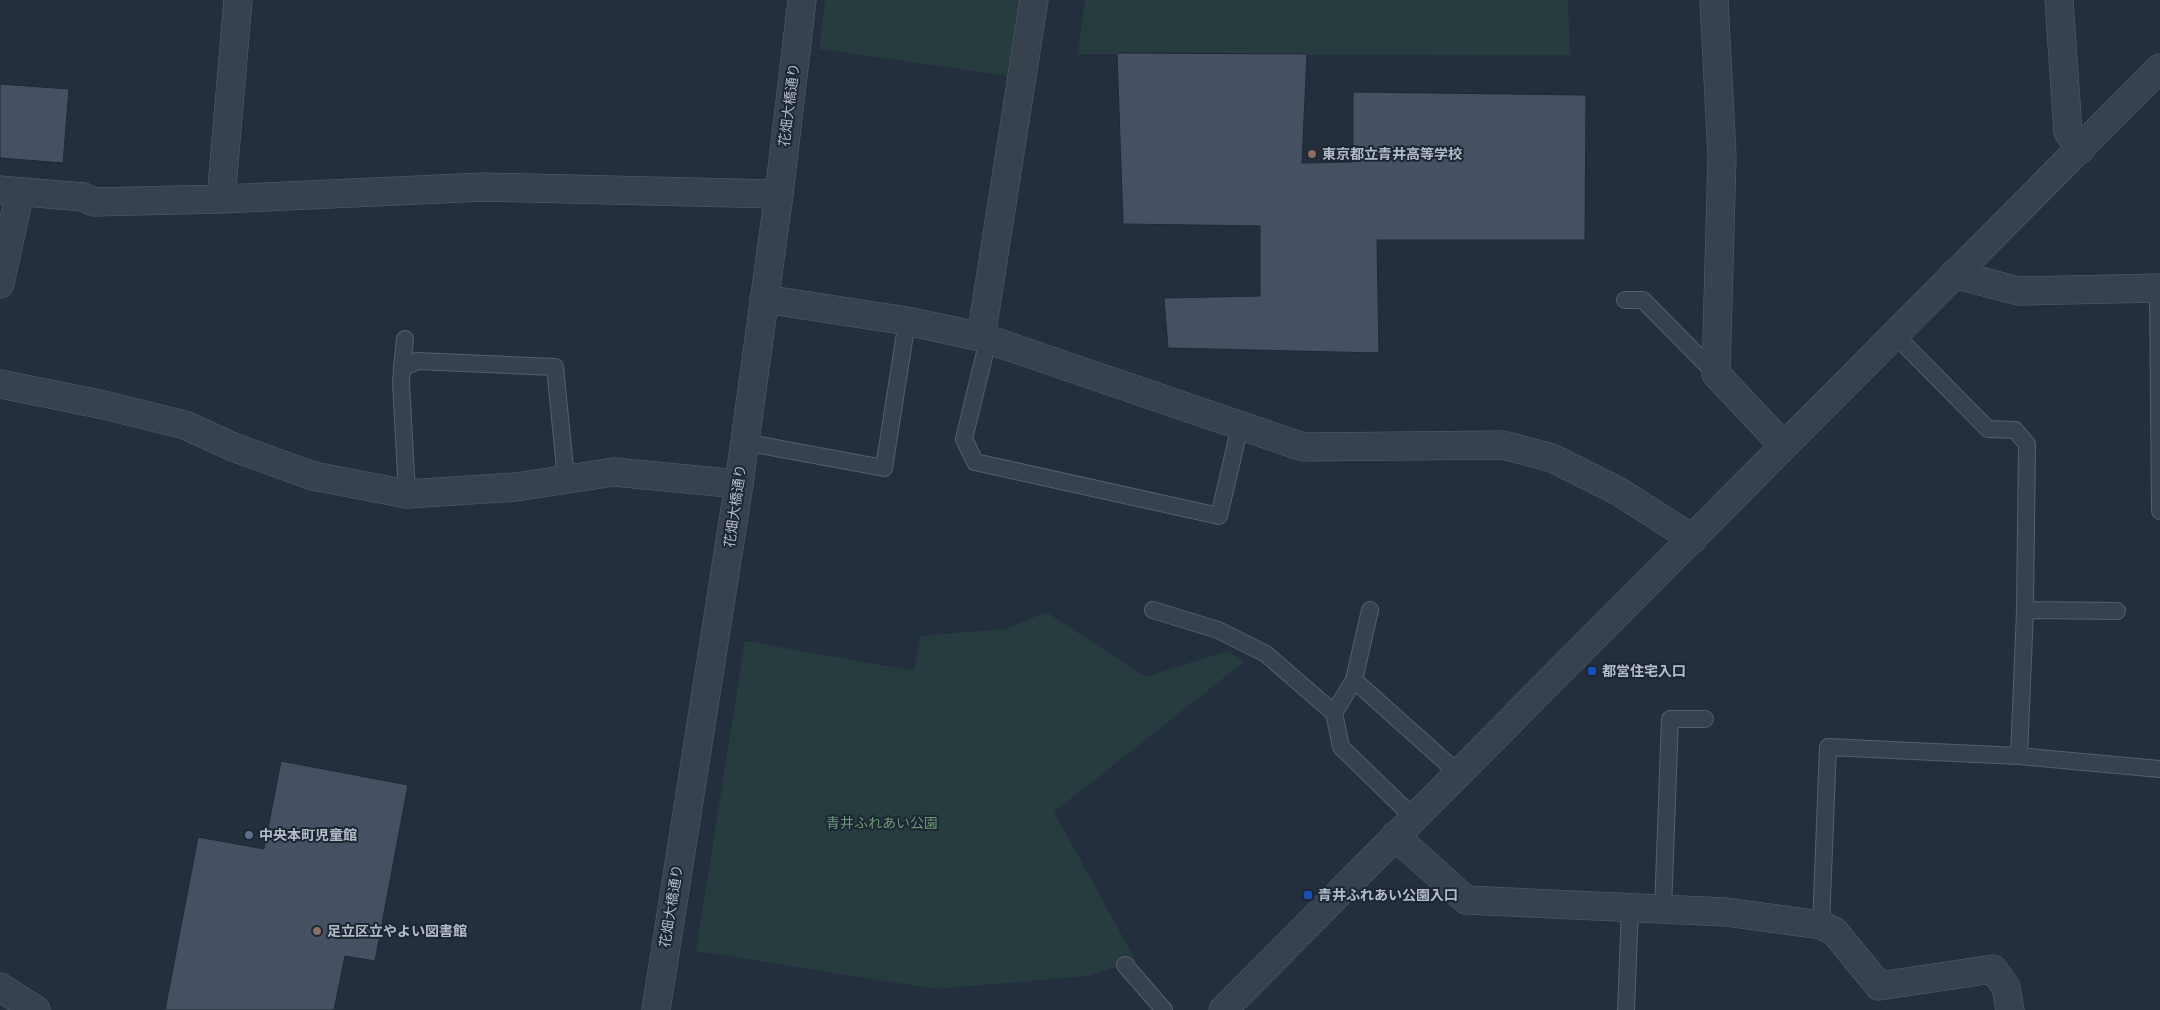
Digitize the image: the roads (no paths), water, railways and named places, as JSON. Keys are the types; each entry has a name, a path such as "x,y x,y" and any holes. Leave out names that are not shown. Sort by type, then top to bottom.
{"street":[{"path":"221,199 238,0"},
{"name":"花畑大橋通り","path":"656,1010 739,484 779,194 802,0"},
{"path":"985,338 1034,0"},
{"path":"1714,0 1722,156 1716,374 1784,446"},
{"path":"2059,0 2068,132 2080,150"},
{"path":"1223,1010 2160,68"},
{"path":"0,284 10,191 83,197 94,202 221,199 483,187 779,194"},
{"path":"1954,274 2018,290 2159,288"},
{"path":"764,299 907,321 985,338 1303,447 1503,445 1552,458 1618,491 1692,539"},
{"path":"0,384 104,405 185,425 233,447 313,476 407,494 516,487 614,472 739,484"},
{"path":"1405,827 1466,900 1726,912 1822,926 1834,931 1879,986 1993,969 2006,987 2010,1010"},
{"path":"0,987 36,1010"}],"lane":[{"path":"2159,288 2160,510"},
{"path":"1625,300 1643,300 1716,374"},
{"path":"744,442 884,468 907,321"},
{"path":"1894,334 1988,429 2016,430 2027,444 2025,610 2019,756"},
{"path":"985,338 964,439 975,462 1219,516 1240,426"},
{"path":"405,339 402,368 407,494"},
{"path":"402,368 417,361 555,367 566,480"},
{"path":"1153,610 1218,630 1266,654 1334,713 1341,747 1405,827"},
{"path":"1334,713 1354,680 1370,610"},
{"path":"2025,610 2117,611"},
{"path":"1354,680 1459,774"},
{"path":"1664,909 1670,719 1705,719"},
{"path":"1822,926 1828,747 2019,756 2160,769"},
{"path":"1626,1010 1630,908"},
{"path":"1125,965 1164,1010"}],"place":[{"name":"東京都立青井高等学校","path":"1312,154"},
{"name":"都営住宅入口","path":"1592,671"},
{"name":"中央本町児童館","path":"249,835"},
{"name":"青井ふれあい公園入口","path":"1308,895"},
{"name":"足立区立やよい図書館","path":"317,931"}],"park label":[{"name":"青井ふれあい公園","path":"882,823"}]}
